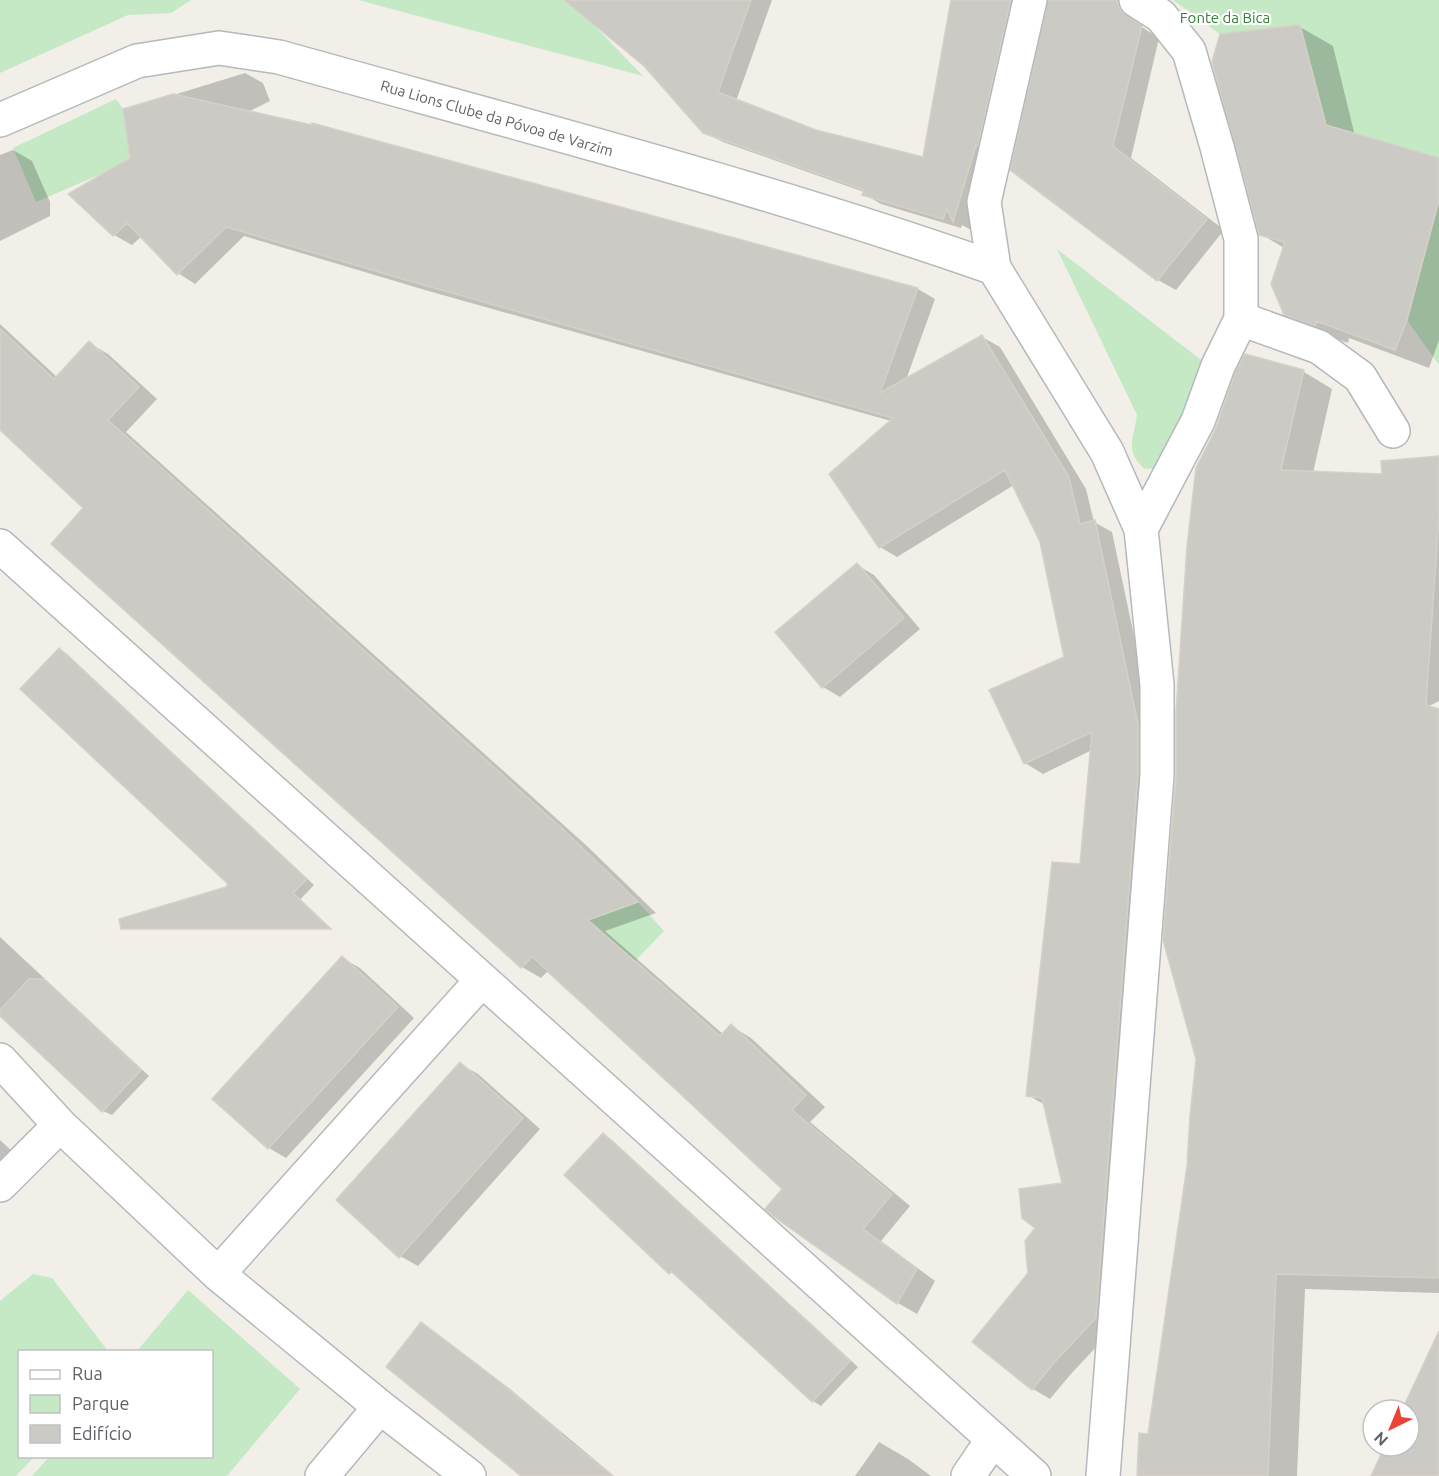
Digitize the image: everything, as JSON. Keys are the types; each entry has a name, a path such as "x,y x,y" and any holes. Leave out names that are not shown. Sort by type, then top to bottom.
{"street":[{"path":"1030,0 984,202 994,268 1107,452 1141,529 1157,685 1157,775 1102,1476"},
{"path":"1136,0 1161,16 1189,51 1241,240 1241,320 1218,366 1198,421 1141,529"},
{"name":"Rua Lions Clube da Póvoa de Varzim","path":"0,120 137,61 219,48 255,53 279,57 757,192 994,268"},
{"path":"1241,320 1319,347 1360,377 1394,431"},
{"path":"0,546 1034,1476"},
{"path":"218,1274 482,980"},
{"path":"0,1060 60,1125 218,1274 380,1407 469,1476"},
{"path":"0,1185 60,1125"},
{"path":"322,1476 380,1407"},
{"path":"968,1476 993,1439"}],"green space":[{"path":"0,0 191,0 171,13 128,15 0,73"},
{"path":"358,0 563,0 589,20 643,76"},
{"name":"Fonte da Bica","path":"1173,0 1439,0 1439,158 1326,125 1300,25 1220,34"},
{"path":"116,99 123,109 130,157 106,172 36,202 13,148"},
{"path":"1439,200 1439,365 1407,320"},
{"path":"1057,249 1205,363 1172,450 1155,468 1145,469 1134,456 1132,444 1137,415"},
{"path":"638,902 664,931 635,961 580,1002 531,958 560,930"},
{"path":"33,1274 52,1278 107,1350 18,1350 18,1458 33,1458 16,1476 0,1476 0,1301"},
{"path":"188,1290 300,1389 227,1476 32,1476 48,1458 213,1458 213,1350 138,1350"}],"building":[{"path":"564,0 751,0 718,92 816,130 923,157 951,0 1011,0 978,146 976,145 953,222 947,209 943,219 862,195 864,190 703,133 644,66"},
{"path":"1048,0 1117,0 1123,13 1142,26 1113,146 1207,219 1157,281 1010,170"},
{"path":"1300,25 1326,125 1439,158 1439,200 1407,320 1395,350 1316,321 1315,326 1284,315 1271,284 1285,242 1259,235 1212,62 1220,34"},
{"path":"173,94 312,125 312,123 918,288 880,393 982,335 1069,477 1080,524 1095,520 1138,724 1138,774 1096,1318 1032,1390 972,1342 1028,1273 1025,1241 1035,1228 1022,1218 1019,1189 1062,1183 1042,1098 1026,1096 1052,862 1080,864 1092,732 1024,764 989,690 1064,657 1040,542 1005,470 879,548 829,474 893,418 226,227 177,275 127,223 113,236 68,194 130,158 123,109"},
{"path":"0,329 54,379 89,341 139,387 108,420 567,833 638,902 588,920 720,1036 731,1024 806,1095 792,1110 892,1194 863,1229 917,1269 897,1304 765,1209 782,1189 673,1087 532,957 521,968 51,544 83,508 0,430"},
{"path":"1245,354 1304,370 1281,470 1382,474 1381,461 1439,456 1439,514 1426,705 1439,709 1439,1278 1276,1274 1268,1476 1137,1476 1139,1433 1148,1434 1187,1166 1196,1059 1163,940 1176,776 1176,712 1187,546 1196,468 1216,428 1235,373"},
{"path":"857,563 904,618 822,688 775,632"},
{"path":"59,648 307,879 293,893 331,929 121,929 119,919 226,887 228,884 20,689"},
{"path":"342,956 398,1007 268,1149 212,1099"},
{"path":"29,979 44,979 141,1070 102,1112 0,1016 0,1010"},
{"path":"460,1062 523,1118 399,1258 336,1200"},
{"path":"603,1133 850,1361 812,1402 671,1271 669,1274 564,1175"},
{"path":"421,1322 496,1379 613,1476 521,1476 386,1367"},
{"path":"1439,1331 1439,1476 1371,1476 1379,1458 1421,1458 1421,1398 1408,1398"}]}
